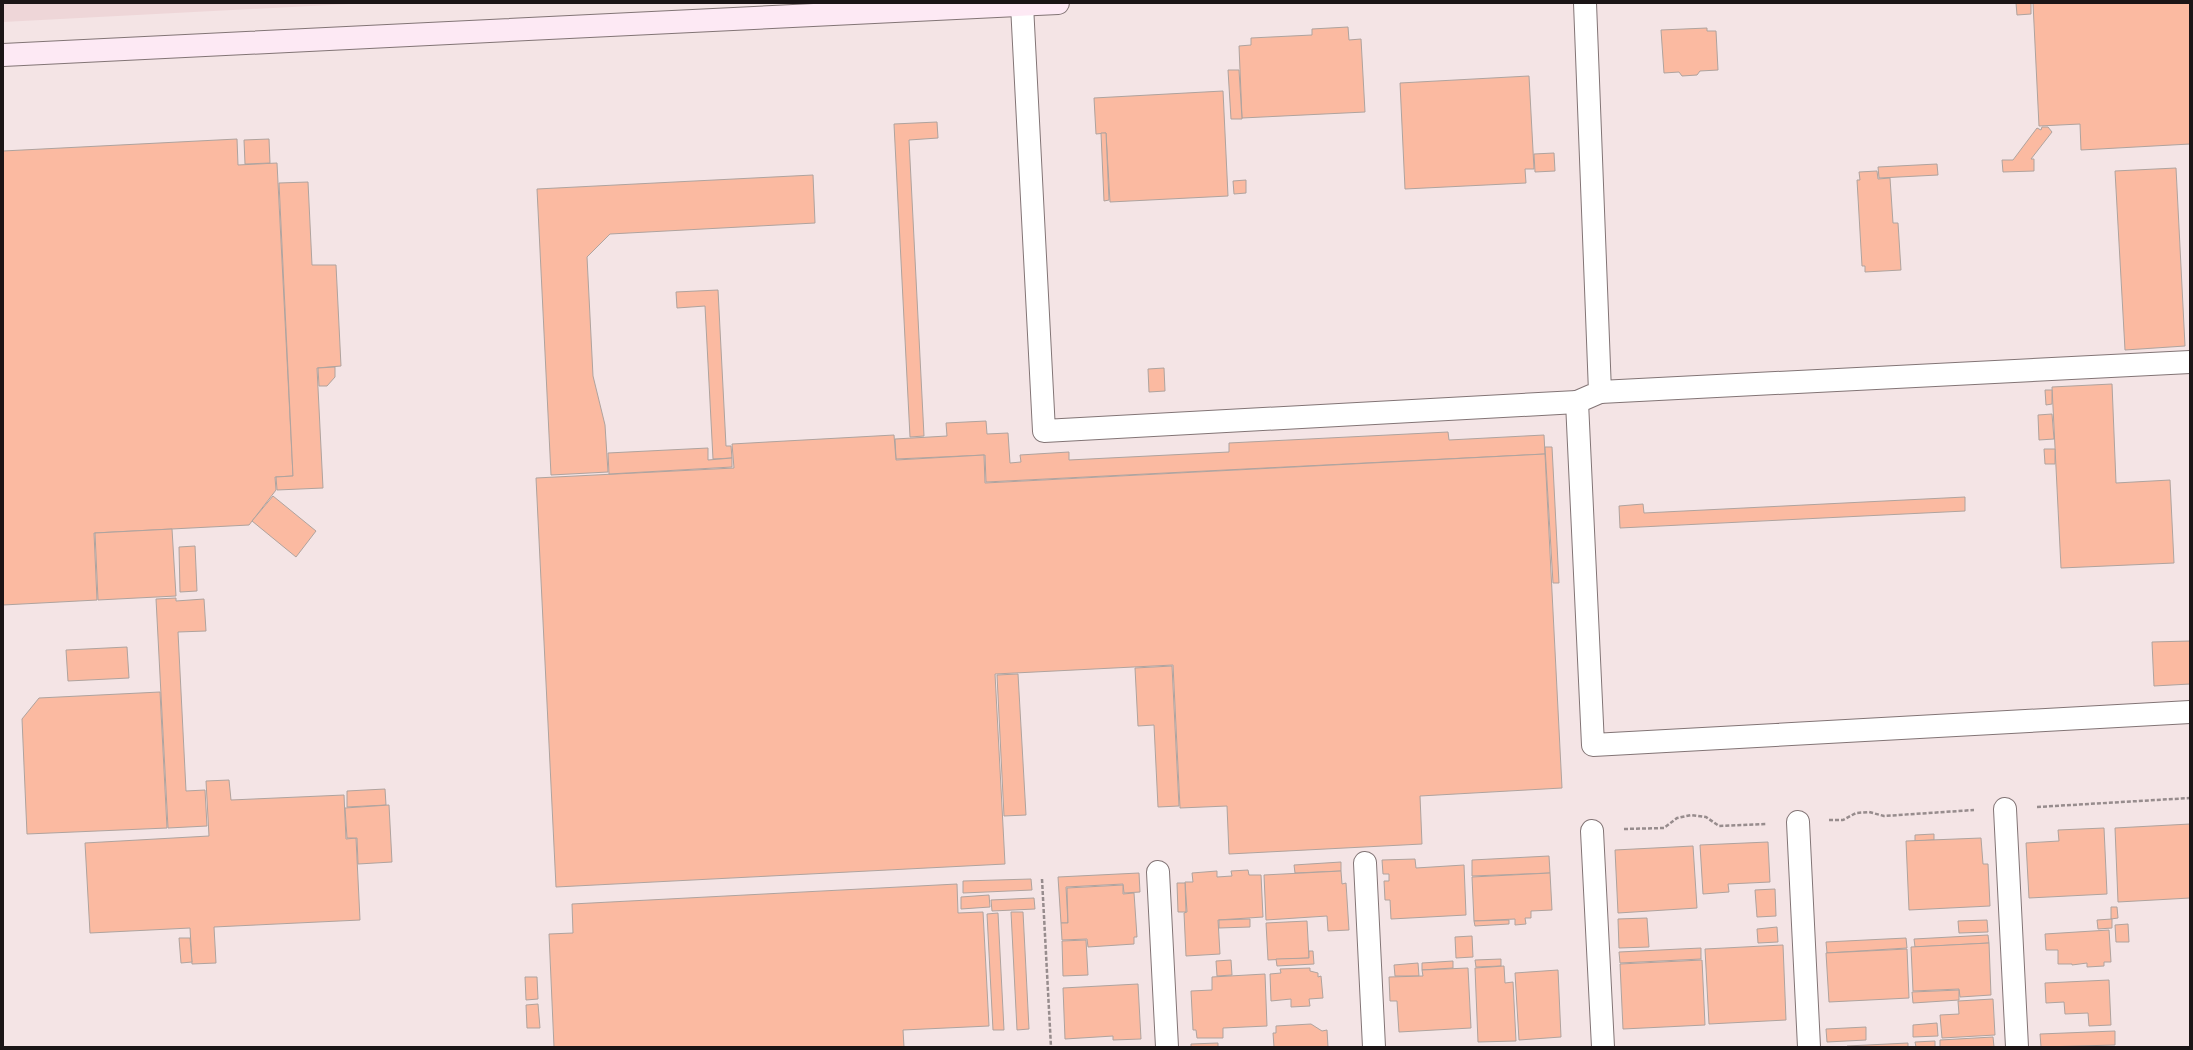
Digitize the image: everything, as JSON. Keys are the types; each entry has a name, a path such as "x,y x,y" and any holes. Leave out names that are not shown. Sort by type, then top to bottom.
{"street":[{"path":"1585,3 1600,392"},
{"path":"3,55 1040,4 1044,431 1577,402 1600,392 2190,362"},
{"path":"1577,402 1592,745 2190,712"},
{"path":"2005,809 2017,1047"},
{"path":"1798,822 1809,1047"},
{"path":"1592,831 1603,1047"},
{"path":"1364,863 1374,1047"},
{"path":"1158,872 1167,1047"}],"path":[{"path":"1592,831 1664,828 1677,818 1691,815 1706,817 1718,826 1843,820 1856,813 1869,812 1884,816 2190,798"},
{"path":"1042,878 1050,1047"}],"shaded area":[{"path":"3,3 368,3 3,22"}],"building":[{"path":"2016,3 2031,3 2031,14 2017,15"},
{"path":"2033,3 2190,3 2190,144 2081,150 2080,124 2039,126"},
{"path":"1348,27 1349,40 1361,39 1365,112 1242,118 1239,46 1251,45 1251,38 1312,35 1312,29"},
{"path":"1707,28 1707,31 1716,31 1718,70 1700,71 1697,75 1682,76 1679,72 1664,73 1661,30"},
{"path":"1228,70 1239,70 1242,119 1231,119"},
{"path":"1529,76 1534,169 1525,169 1526,183 1405,189 1400,83"},
{"path":"1223,91 1228,196 1110,202 1106,133 1096,134 1094,98"},
{"path":"937,122 938,138 909,140 924,436 910,437 894,124"},
{"path":"2042,127 2048,127 2052,132 2031,159 2034,159 2034,171 2003,172 2002,160 2013,160 2037,128 2041,130"},
{"path":"1101,133 1106,133 1109,200 1104,201"},
{"path":"237,139 238,165 277,163 293,476 275,477 276,490 249,525 94,533 97,600 3,605 3,151"},
{"path":"269,139 270,163 245,164 244,140"},
{"path":"1554,153 1555,171 1535,172 1534,154"},
{"path":"1937,164 1938,175 1879,178 1878,167"},
{"path":"2176,168 2185,346 2125,350 2115,171"},
{"path":"1877,171 1878,179 1890,178 1893,223 1898,223 1901,270 1865,272 1865,266 1862,266 1857,180 1860,180 1859,172"},
{"path":"813,175 815,223 610,234 587,257 593,376 605,425 608,472 551,475 537,189"},
{"path":"1246,180 1246,193 1234,194 1233,181"},
{"path":"308,182 312,265 336,265 341,366 317,368 323,488 277,490 276,477 293,476 279,183"},
{"path":"718,290 726,446 731,446 732,458 713,459 705,306 677,308 676,292"},
{"path":"335,367 335,377 327,386 319,386 318,368"},
{"path":"1164,368 1165,391 1149,392 1148,369"},
{"path":"2112,384 2116,483 2170,480 2174,563 2061,568 2052,387"},
{"path":"2045,390 2052,390 2052,404 2046,405"},
{"path":"2052,414 2054,439 2039,440 2038,415"},
{"path":"986,421 987,434 1008,433 1010,463 1021,462 1020,455 1069,452 1069,460 1229,452 1229,443 1448,432 1449,440 1544,435 1545,454 986,482 985,455 896,459 895,439 947,436 946,423"},
{"path":"894,435 896,460 984,455 985,483 1545,454 1562,788 1420,796 1422,844 1229,854 1227,806 1180,808 1173,665 995,674 1005,864 556,887 536,478 734,468 732,444"},
{"path":"1545,447 1552,447 1559,583 1553,583"},
{"path":"708,448 708,460 732,458 732,467 609,474 608,453"},
{"path":"2044,449 2055,449 2055,464 2045,464"},
{"path":"273,496 316,531 296,557 252,521"},
{"path":"1965,497 1965,511 1620,528 1619,506 1643,504 1644,513"},
{"path":"172,529 176,596 98,600 95,533"},
{"path":"195,546 197,591 180,592 179,547"},
{"path":"176,598 176,601 204,599 206,631 178,632 186,791 205,790 207,826 168,828 156,599"},
{"path":"2190,641 2190,684 2154,686 2152,642"},
{"path":"127,647 129,678 68,681 66,650"},
{"path":"1172,666 1179,806 1158,807 1154,725 1138,726 1135,668"},
{"path":"1018,674 1026,815 1004,816 997,675"},
{"path":"160,692 167,828 27,834 22,719 39,698"},
{"path":"229,780 231,800 344,795 346,839 356,838 360,920 214,927 216,963 192,964 190,928 90,933 85,843 209,836 206,781"},
{"path":"385,789 386,805 347,807 347,791"},
{"path":"389,805 392,862 358,864 357,838 347,838 345,808"},
{"path":"2190,824 2190,898 2118,902 2115,828"},
{"path":"2104,828 2107,894 2029,898 2026,843 2059,841 2058,830"},
{"path":"1934,834 1934,840 1915,841 1915,835"},
{"path":"1981,838 1983,864 1988,864 1990,906 1909,910 1906,841"},
{"path":"1768,842 1770,882 1728,884 1729,892 1703,894 1700,845"},
{"path":"1693,846 1697,908 1618,913 1615,850"},
{"path":"1549,856 1550,873 1472,876 1472,860"},
{"path":"1415,859 1416,868 1464,865 1466,915 1391,919 1390,900 1385,900 1384,881 1389,881 1389,874 1383,874 1382,860"},
{"path":"1341,862 1341,871 1295,873 1294,865"},
{"path":"1248,870 1249,875 1261,875 1263,917 1218,920 1220,954 1186,956 1184,913 1187,912 1185,882 1193,882 1192,873 1217,871 1217,877 1232,876 1231,871"},
{"path":"1341,871 1342,884 1346,883 1349,930 1328,931 1327,916 1266,920 1264,875"},
{"path":"1139,873 1140,892 1124,893 1123,884 1066,887 1068,923 1061,923 1058,877"},
{"path":"1550,873 1552,910 1531,911 1531,918 1525,918 1526,924 1515,925 1515,919 1474,921 1472,877"},
{"path":"1031,879 1032,890 963,893 963,881"},
{"path":"1177,883 1185,883 1186,912 1178,912"},
{"path":"957,884 958,913 983,912 989,1026 903,1030 904,1047 554,1047 549,934 573,933 572,904"},
{"path":"1123,885 1123,894 1134,893 1137,937 1134,937 1134,944 1088,947 1087,939 1062,940 1061,923 1068,923 1067,888"},
{"path":"1775,889 1776,916 1757,917 1755,890"},
{"path":"989,895 990,907 961,909 961,897"},
{"path":"1034,898 1035,909 992,911 991,900"},
{"path":"2111,907 2117,907 2118,918 2111,919"},
{"path":"1011,912 1023,912 1029,1029 1017,1030"},
{"path":"998,913 1004,1030 993,1030 987,914"},
{"path":"1647,918 1649,947 1619,948 1618,919"},
{"path":"1250,919 1250,927 1219,928 1219,920"},
{"path":"2112,919 2112,928 2098,929 2097,920"},
{"path":"1509,920 1509,924 1475,926 1474,921"},
{"path":"1987,920 1988,932 1959,933 1958,921"},
{"path":"1307,921 1309,958 1268,960 1266,923"},
{"path":"2128,924 2129,942 2116,942 2115,925"},
{"path":"1777,927 1778,942 1758,943 1757,929"},
{"path":"2109,930 2111,962 2104,962 2104,966 2087,967 2087,963 2072,965 2058,964 2058,950 2046,950 2045,934"},
{"path":"1988,935 1989,943 1915,947 1914,939"},
{"path":"1472,936 1473,957 1456,958 1455,937"},
{"path":"179,938 190,938 192,962 181,963"},
{"path":"1906,938 1907,948 1827,953 1826,942"},
{"path":"1086,940 1088,975 1063,976 1062,941"},
{"path":"1989,943 1991,995 1960,997 1959,989 1913,991 1911,947"},
{"path":"1783,945 1786,1020 1709,1024 1705,949"},
{"path":"1701,948 1701,959 1620,963 1619,952"},
{"path":"1907,949 1909,998 1829,1002 1826,953"},
{"path":"1309,951 1313,951 1314,964 1277,966 1276,959 1309,958"},
{"path":"1501,959 1501,966 1476,967 1475,960"},
{"path":"1231,960 1232,975 1217,976 1216,961"},
{"path":"1702,960 1705,1025 1623,1029 1620,964"},
{"path":"1453,961 1453,968 1422,970 1422,963"},
{"path":"1418,963 1419,976 1395,976 1394,965"},
{"path":"1504,966 1505,983 1513,982 1516,1041 1478,1042 1475,968"},
{"path":"1310,968 1310,971 1318,973 1318,977 1321,976 1323,998 1309,999 1310,1006 1291,1007 1291,999 1271,1001 1270,974 1281,973 1280,969"},
{"path":"1468,968 1471,1028 1399,1032 1397,1001 1390,1001 1389,977 1423,976 1422,970"},
{"path":"1558,970 1561,1037 1519,1040 1515,973"},
{"path":"1265,974 1267,1026 1223,1028 1223,1038 1197,1038 1196,1030 1193,1030 1191,991 1212,990 1212,977"},
{"path":"525,977 537,977 538,999 526,1000"},
{"path":"2109,980 2111,1025 2089,1026 2088,1013 2065,1014 2064,1002 2046,1003 2045,983"},
{"path":"1138,984 1141,1039 1113,1040 1113,1036 1065,1039 1063,988"},
{"path":"1959,990 1959,1000 1913,1003 1912,992"},
{"path":"1993,999 1995,1035 1942,1038 1940,1015 1959,1014 1958,1001"},
{"path":"538,1004 540,1028 527,1028 526,1005"},
{"path":"1937,1023 1938,1036 1913,1037 1913,1025"},
{"path":"1311,1024 1322,1031 1327,1030 1328,1047 1274,1047 1273,1033 1276,1033 1276,1026"},
{"path":"1866,1027 1866,1040 1827,1042 1826,1029"},
{"path":"2115,1031 2115,1045 2041,1047 2040,1034"},
{"path":"1993,1037 1994,1047 1940,1047 1940,1040"},
{"path":"1935,1041 1935,1047 1916,1047 1915,1042"},
{"path":"1218,1043 1218,1047 1191,1047 1191,1044"},
{"path":"1908,1043 1908,1047 1847,1047 1847,1046"}]}
